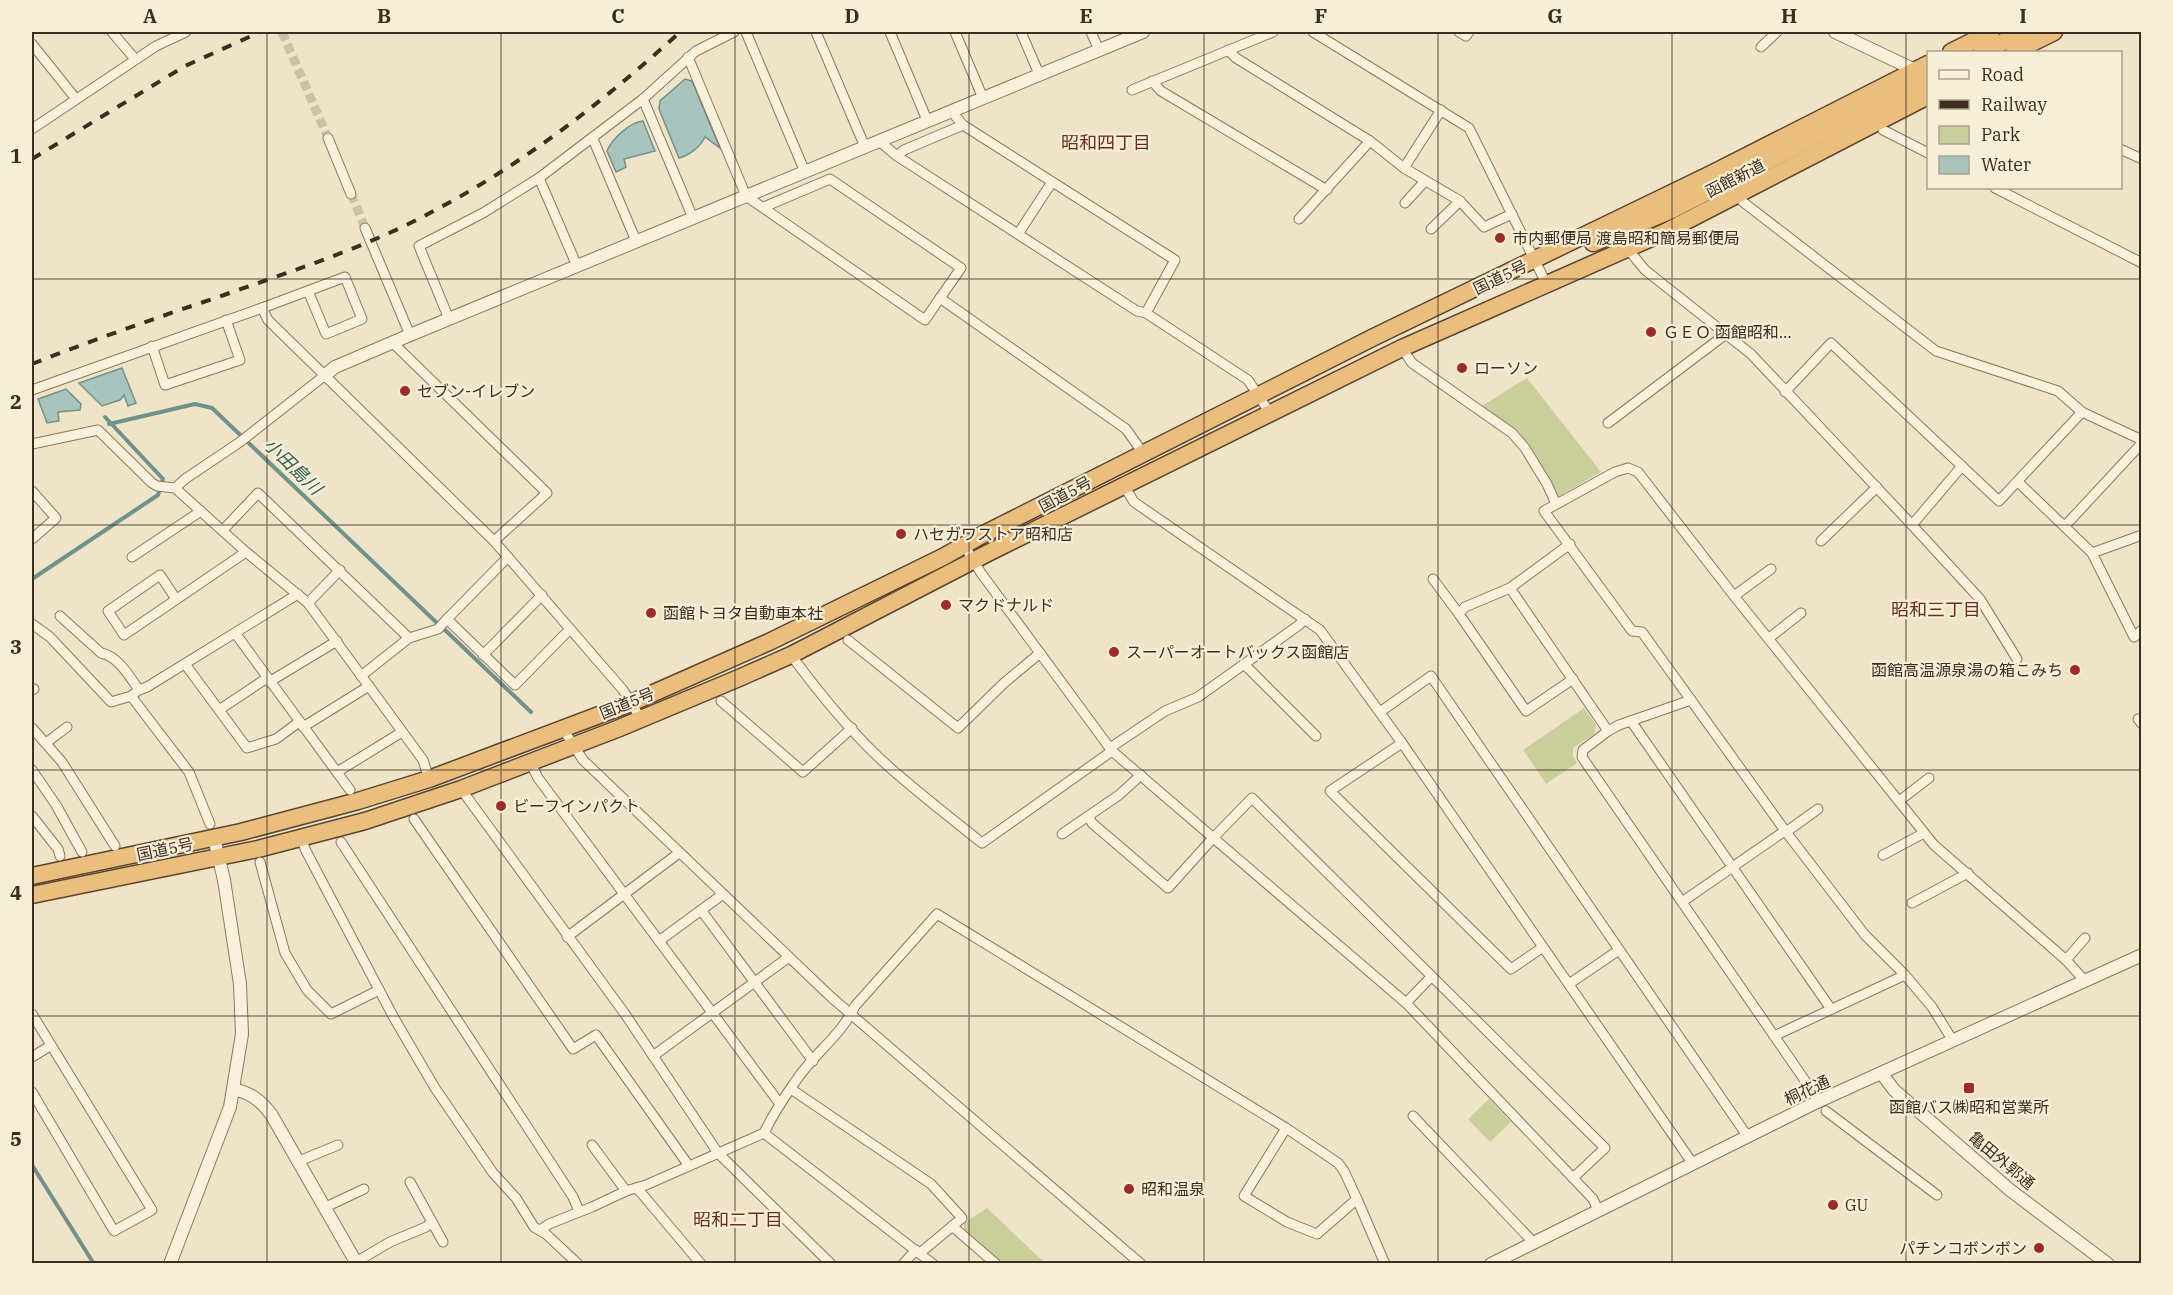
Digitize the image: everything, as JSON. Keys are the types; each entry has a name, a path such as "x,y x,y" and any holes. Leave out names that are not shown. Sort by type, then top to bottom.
{"highway":[{"path":"1953,51 1991,32"},
{"path":"1984,51 2024,32"},
{"path":"2016,51 2054,32"},
{"name":"函館新道","path":"1535,260 1560,257 1624,240 1674,209 1894,97 1925,72"},
{"name":"国道5号","path":"1730,181 1925,72"},
{"name":"国道5号","path":"32,876 212,831 358,801 429,779 631,703 770,642 1374,337 1535,260 1730,181 1927,97"},
{"name":"国道5号","path":"32,895 219,857 365,821 461,789 641,719 791,655 973,561 1270,413 1402,348 1546,283 1624,240"}],"street":[{"path":"112,32 135,59"},
{"path":"32,129 135,59 186,32"},
{"path":"449,320 419,246 483,213 539,178 644,99 696,51 734,32"},
{"path":"688,57 746,196 925,320 961,268 830,179 811,170 746,32"},
{"path":"816,32 865,147"},
{"path":"890,32 927,120"},
{"path":"955,32 982,98"},
{"path":"1021,32 1039,74"},
{"path":"1091,32 1099,50"},
{"path":"171,487 244,439 335,367 1143,32"},
{"path":"1132,90 1273,32"},
{"path":"1312,32 1468,128 1546,283"},
{"path":"1459,32 1466,36 1469,32"},
{"path":"1761,47 1777,32"},
{"path":"1835,32 1925,72"},
{"path":"32,44 76,99"},
{"path":"1228,50 1236,58 1370,141 1404,168 1460,201 1484,227 1512,214"},
{"path":"1152,81 1161,91 1327,190"},
{"path":"644,99 693,218"},
{"path":"1404,168 1441,110"},
{"path":"951,111 963,125 1175,260 1146,313"},
{"path":"897,156 904,150 963,125"},
{"path":"1883,130 1927,152"},
{"path":"328,138 351,194"},
{"path":"593,139 636,241"},
{"path":"879,141 897,156 1248,380 1270,413"},
{"path":"1299,219 1370,141"},
{"path":"2122,150 2142,159"},
{"path":"539,178 577,266"},
{"path":"764,207 830,179"},
{"path":"1405,203 1425,181"},
{"path":"1730,181 1743,202 1936,351 2058,392 2082,412 2142,441 2065,526"},
{"path":"1018,234 1052,182"},
{"path":"1997,189 2142,263"},
{"path":"1431,230 1460,201"},
{"path":"365,228 410,335"},
{"path":"1624,240 1645,270 1751,354 1912,525 1980,598 2017,659"},
{"path":"32,390 152,346 262,308 308,291 345,278 362,319 326,334 308,291"},
{"path":"940,298 1126,429 1143,453"},
{"path":"262,308 268,320 494,541 623,690 641,719"},
{"path":"152,346 165,385 240,360 226,320"},
{"path":"1608,423 1726,334"},
{"path":"393,343 547,493 494,541"},
{"path":"1785,392 1831,343 1999,501 2082,412"},
{"path":"1402,348 1412,363 1519,440 1547,484 1556,504"},
{"path":"32,444 98,430 157,486 171,487 201,511 308,603 423,760 429,779"},
{"path":"1912,525 1962,466"},
{"path":"1953,1041 1932,1007 1905,975 1865,935 1786,831 1642,632 1632,631 1544,510 1615,472 1634,469 1934,845 2066,960 2085,981"},
{"path":"2018,482 2092,553 2134,637 2142,630"},
{"path":"1124,486 1134,501 1320,630 1402,742 1693,1164"},
{"path":"1821,541 1876,487"},
{"path":"32,491 56,518 32,539"},
{"path":"223,530 258,493 409,638"},
{"path":"132,557 201,511"},
{"path":"2092,553 2142,535"},
{"path":"1459,614 1466,607 1510,588 1570,544"},
{"path":"964,545 973,561 1111,750 1406,1002 1593,1199 1598,1210"},
{"path":"176,599 160,575 108,611 124,634 246,552"},
{"path":"361,676 409,638 438,629 508,557"},
{"path":"1734,596 1771,569"},
{"path":"308,603 340,570"},
{"path":"1433,579 1526,711 1573,679"},
{"path":"1510,588 1608,731"},
{"path":"32,624 50,637 111,702 147,687 298,594"},
{"path":"483,655 542,595"},
{"path":"1768,638 1801,613"},
{"path":"60,616 101,653 106,654 125,670 135,693 189,772 212,831 219,857 240,984 242,1034 230,1107 170,1263"},
{"path":"447,619 515,686 570,629"},
{"path":"791,655 810,681 895,772 982,843 1165,711 1198,697 1305,619"},
{"path":"235,633 350,790"},
{"path":"848,640 958,728 1040,653"},
{"path":"219,710 337,641"},
{"path":"185,664 247,748 276,739 369,686"},
{"path":"1244,664 1316,736"},
{"path":"1380,712 1431,676 1748,1137"},
{"path":"1691,700 1608,731 1583,750 1582,757 1822,1106 1937,1195"},
{"path":"722,701 803,772 852,728"},
{"path":"1631,721 1831,1009"},
{"path":"46,743 67,727"},
{"path":"32,728 62,762 115,846"},
{"path":"563,729 583,760 831,997 1141,1263"},
{"path":"337,772 402,732"},
{"path":"1402,742 1330,791 1511,969 1543,947"},
{"path":"530,762 538,778 780,1104"},
{"path":"32,770 56,805 82,852"},
{"path":"1062,834 1089,817 1141,775"},
{"path":"1899,801 1929,778"},
{"path":"461,789 653,1056 718,1154 831,1263"},
{"path":"1089,817 1092,823 1168,888 1252,798 1605,1148 1573,1178"},
{"path":"1682,902 1818,809"},
{"path":"32,816 58,849 60,856"},
{"path":"414,819 573,1049 596,1035 689,1166"},
{"path":"1883,855 1924,833"},
{"path":"301,838 379,990 435,1088 493,1173 516,1198 534,1227 578,1263"},
{"path":"341,842 573,1197 579,1211"},
{"path":"567,937 679,853"},
{"path":"260,862 285,952 307,990 331,1014 379,990"},
{"path":"1912,903 1968,873"},
{"path":"659,941 723,894"},
{"path":"701,910 813,1062"},
{"path":"540,1230 579,1211 764,1133 775,1109 846,1023 862,997 937,915 1286,1128 1338,1163 1344,1171 1385,1263"},
{"path":"2066,960 2085,938"},
{"path":"1569,984 1619,951"},
{"name":"桐花通","path":"1491,1263 1748,1137 1822,1106 1882,1074 2142,955"},
{"path":"653,1056 789,957"},
{"path":"1774,1036 1905,975"},
{"path":"1406,1002 1431,977"},
{"path":"32,1014 152,1210 114,1231 32,1092"},
{"path":"32,1057 50,1046"},
{"name":"亀田外郭通","path":"1882,1074 1894,1090 2010,1190 2108,1263"},
{"path":"233,1089 246,1092 260,1100 357,1262 390,1242 426,1227 432,1222"},
{"path":"791,1089 931,1184 962,1218 903,1263"},
{"path":"1413,1116 1534,1243"},
{"path":"1286,1128 1244,1196 1287,1222 1317,1234 1357,1199"},
{"path":"764,1133 933,1263"},
{"path":"304,1159 338,1145"},
{"path":"592,1145 626,1191"},
{"path":"410,1182 443,1242"},
{"path":"637,1188 701,1263"},
{"path":"330,1205 364,1190"},
{"path":"952,1226 996,1263"}],"green space":[{"path":"1527,378 1601,472 1559,496 1519,432 1482,406"},
{"path":"1584,708 1596,725 1594,734 1573,748 1573,756 1577,763 1546,784 1523,750"},
{"path":"1489,1099 1511,1122 1490,1142 1468,1119"},
{"path":"987,1208 1045,1263 1003,1263 964,1229 964,1223"}],"water":[{"path":"685,79 692,81 720,148 705,137 694,150 679,158 659,109 660,101"},
{"path":"643,121 655,151 624,159 626,167 616,172 607,151 609,146 627,128"},
{"path":"122,368 136,403 128,406 124,395 120,400 102,406 79,383"},
{"path":"66,389 81,404 80,410 58,412 59,421 47,423 38,399"}],"waterway":[{"name":"小田島川","path":"109,424 195,404 212,408 437,623"},
{"path":"32,579 158,495 163,479 105,417"},
{"name":"小田島川","path":"445,630 531,712"},
{"path":"32,1165 94,1264"}],"tunnel":[{"path":"282,32 328,138"},
{"path":"351,194 365,228"}],"railway":[{"path":"32,159 185,66 260,32"},
{"path":"32,364 127,328 334,256 398,229 475,188 546,141 581,116 680,32"}],"place":[{"name":"市内郵便局 渡島昭和簡易郵便局","path":"1500,238"},
{"name":"ＧＥＯ 函館昭和…","path":"1651,332"},
{"name":"ローソン","path":"1462,368"},
{"name":"セブン-イレブン","path":"405,391"},
{"name":"ハセガワストア昭和店","path":"901,534"},
{"name":"マクドナルド","path":"946,605"},
{"name":"函館トヨタ自動車本社","path":"651,613"},
{"name":"スーパーオートバックス函館店","path":"1114,652"},
{"name":"函館高温源泉湯の箱こみち","path":"2075,670"},
{"name":"ビーフインパクト","path":"501,806"},
{"name":"函館バス㈱昭和営業所","path":"1969,1088"},
{"name":"昭和温泉","path":"1129,1189"},
{"name":"GU","path":"1833,1205"},
{"name":"パチンコボンボン","path":"2039,1248"}],"district":[{"name":"昭和四丁目","path":"1106,142"},
{"name":"昭和三丁目","path":"1936,609"},
{"name":"昭和二丁目","path":"738,1219"}]}
